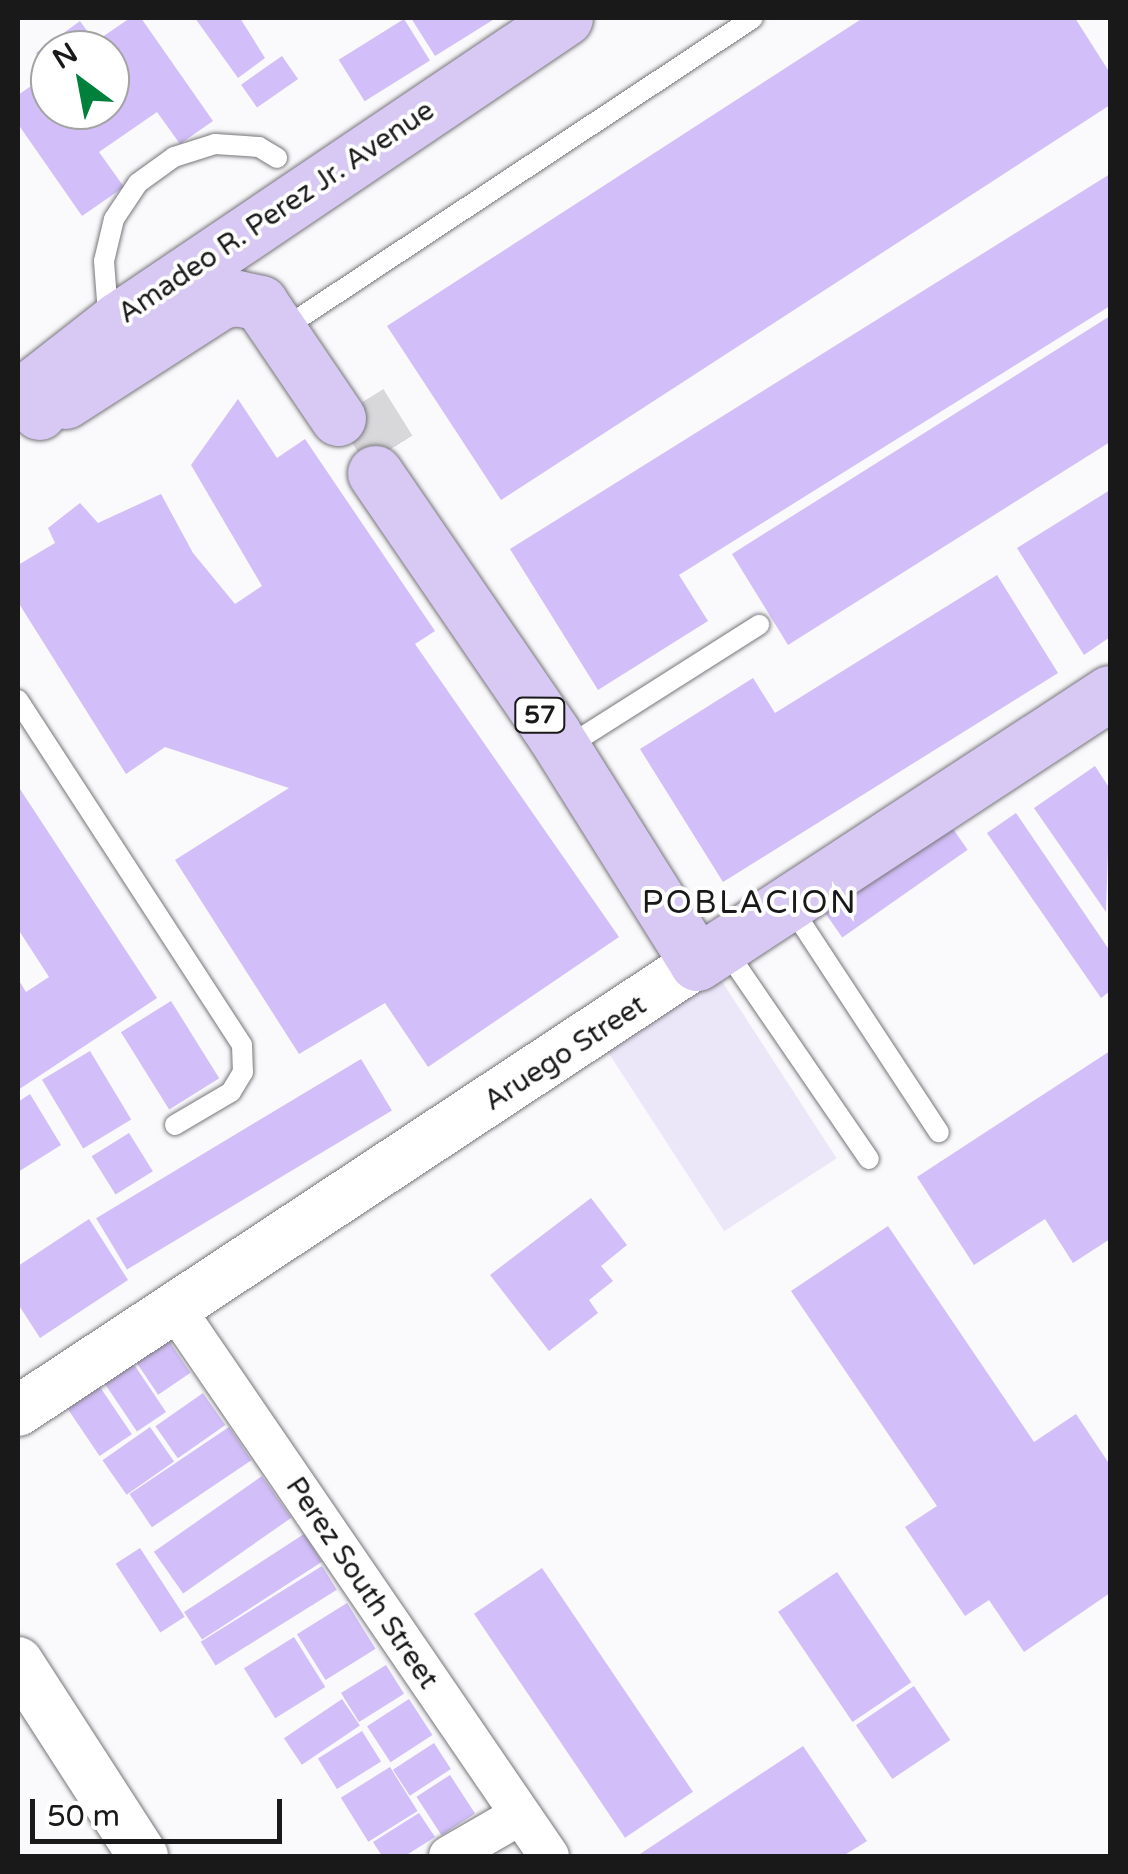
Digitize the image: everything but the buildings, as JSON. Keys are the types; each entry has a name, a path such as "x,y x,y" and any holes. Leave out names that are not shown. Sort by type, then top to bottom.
{"main road":[{"name":"Amadeo R. Perez Jr. Avenue","path":"24,418 36,384 119,319 562,18"},
{"path":"24,418 221,301 238,298 260,304 349,410 304,315 247,230"},
{"name":"57","path":"588,734 385,466 553,734 720,959"},
{"name":"Aruego Street","path":"720,959 788,902 1110,693"},
{"path":"588,734 720,959"}],"street":[{"name":"Aruego Street","path":"18,1411 720,959"},
{"name":"Perez South Street","path":"176,1310 549,1856"},
{"path":"18,1662 143,1856"},
{"path":"449,1856 520,1815"}],"lane":[{"path":"304,315 753,18"},
{"path":"119,319 107,302 104,262 114,219 138,183 174,156 216,144 259,147 277,158"},
{"path":"588,734 759,624"},
{"path":"18,700 242,1045 243,1072 232,1092 174,1125"},
{"path":"788,902 939,1132"},
{"path":"720,959 868,1159"}],"shaded area":[{"path":"719,977 837,1158 724,1231 607,1050"}],"tunnel":[{"path":"360,403 395,459"}],"district":[{"name":"POBLACION","path":"750,903"}]}
